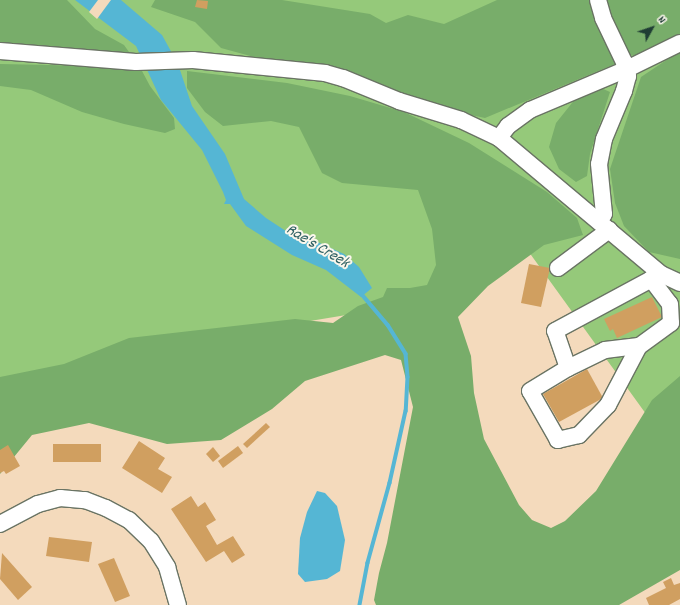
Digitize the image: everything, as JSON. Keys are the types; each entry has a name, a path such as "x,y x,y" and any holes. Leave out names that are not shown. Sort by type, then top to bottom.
{"street":[{"path":"558,268 604,226 599,164 604,139 628,81 627,70 609,34 598,0"},
{"path":"499,138 508,126 530,110 627,70 680,43"},
{"path":"0,50 136,62 192,60 325,73 461,120 499,138 604,226 656,276 670,304 671,323 639,346 608,405 579,435 558,440 530,391 568,368 605,350 639,346"},
{"path":"568,368 555,331 656,276 680,283"},
{"path":"0,524 38,504 60,498 85,500 106,508 129,520 151,541 167,567 178,605"}],"green space":[{"path":"0,0 680,0 680,461 526,248 431,301 158,346 0,400"},
{"path":"0,0 67,0 95,29 124,45 129,52 117,55 0,44"},
{"path":"155,0 282,0 370,14 386,23 408,15 444,24 497,0 593,0 615,64 485,118 452,111 221,48 195,22 151,7"},
{"path":"604,0 680,0 680,34 639,56 627,55"},
{"path":"680,51 680,259 649,252 624,226 615,203 610,169 641,77"},
{"path":"0,64 95,66 142,71 150,86 174,118 175,129 165,133 124,124 82,112 31,90 0,86"},
{"path":"187,71 287,83 350,96 404,112 469,143 547,192 577,218 583,235 544,245 488,286 458,317 471,356 474,393 484,439 519,505 532,520 551,528 565,521 596,491 652,400 680,376 680,570 619,605 376,605 374,600 379,573 387,543 413,407 401,360 385,355 305,381 272,409 221,440 167,444 89,423 32,435 0,474 0,377 64,364 129,338 295,319 333,323 358,306 383,297 387,288 410,288 427,285 436,265 432,229 418,190 342,183 322,173 299,127 271,121 223,126 205,112 187,88"},
{"path":"601,88 610,92 590,154 587,176 576,182 559,169 549,147 556,123 576,98"}],"water":[{"path":"75,0 121,0 162,35 178,64 192,106 225,154 244,199 266,218 289,233 291,230 344,254 359,267 372,288 361,297 326,270 292,255 246,226 230,204 224,204 226,200 223,192 202,150 161,100 136,46"},
{"path":"317,491 325,493 337,506 345,540 340,571 327,579 305,582 298,574 300,538 307,512"}],"pier":[{"path":"98,0 111,0 97,19 89,12"}],"building":[{"path":"197,0 208,1 207,9 195,7"},
{"path":"529,264 550,268 541,307 521,303"},
{"path":"652,297 662,317 617,338 613,329 610,331 604,319"},
{"path":"587,369 603,398 559,422 543,394"},
{"path":"266,423 270,427 247,448 243,444"},
{"path":"139,441 165,458 158,469 172,477 162,493 122,468"},
{"path":"53,444 101,444 101,462 53,462"},
{"path":"8,445 20,466 6,474 4,471 0,473 0,450"},
{"path":"238,446 243,453 223,468 218,461"},
{"path":"213,447 220,456 213,462 206,454"},
{"path":"191,496 198,507 205,502 216,520 206,526 217,545 233,536 245,555 232,563 224,551 206,562 171,509"},
{"path":"49,537 92,542 89,562 46,556"},
{"path":"2,553 32,587 18,600 0,579"},
{"path":"114,558 130,596 115,602 98,564"},
{"path":"671,578 674,585 680,583 680,599 669,605 649,605 646,598 666,588 663,582"}],"waterway":[{"name":"Rae's Creek","path":"360,292 388,325 406,354 408,377 406,411 390,483 368,563 360,605"}]}
